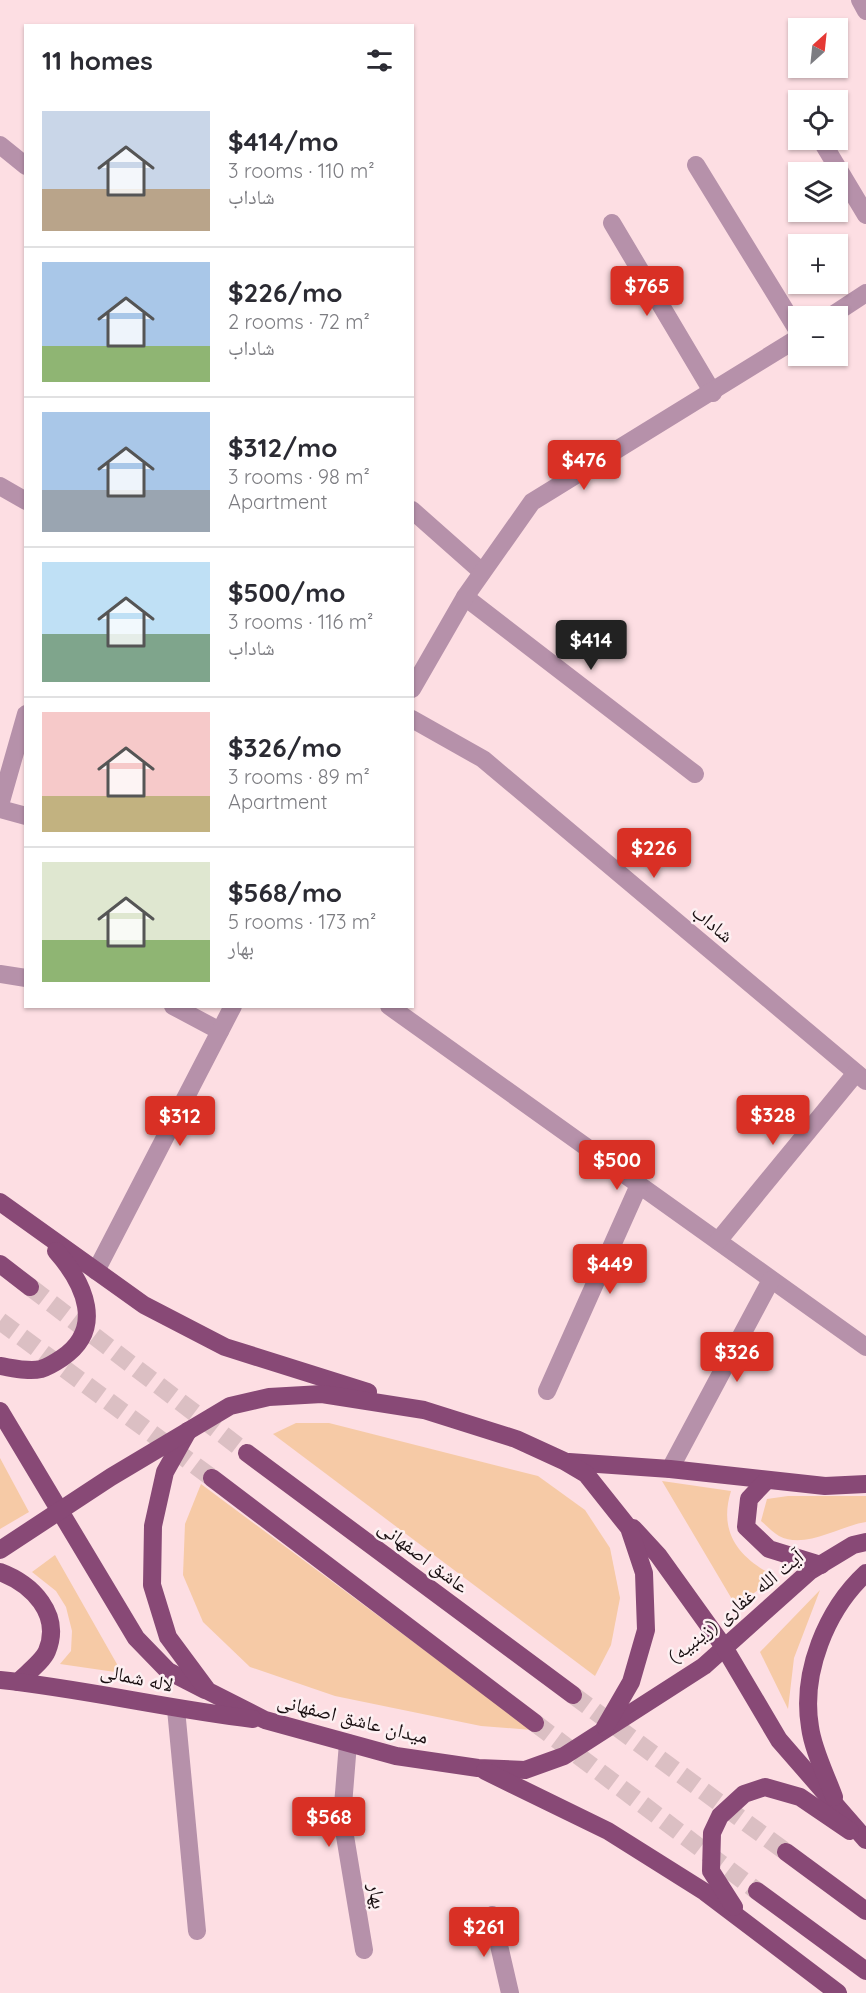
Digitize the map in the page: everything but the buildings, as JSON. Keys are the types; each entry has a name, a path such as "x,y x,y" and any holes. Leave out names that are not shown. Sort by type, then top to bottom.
{"main road":[{"path":"0,1202 144,1305 225,1347 424,1410"},
{"path":"0,1366 42,1369 73,1350 85,1333 86,1300 71,1268 35,1227"},
{"path":"0,1264 30,1287"},
{"name":"میدان عاشق اصفهانی","path":"322,1394 424,1410 516,1439 586,1474 629,1528 645,1573 646,1630 631,1682 604,1729 564,1756 525,1770 478,1768 396,1756 265,1720 208,1691 168,1637 152,1585 153,1526 165,1472 188,1431 230,1406 269,1397 322,1394"},
{"path":"0,1411 136,1638 168,1671 208,1691"},
{"path":"0,1550 188,1431"},
{"name":"عاشق اصفهانی","path":"247,1453 573,1695"},
{"path":"564,1461 670,1469 825,1486 866,1484"},
{"path":"212,1478 535,1723"},
{"path":"766,1481 749,1499 746,1527 769,1549 821,1565"},
{"path":"615,1509 658,1555 724,1647 779,1740 866,1841"},
{"name":"آیت الله غفاری (زینبیه)","path":"604,1729 704,1666 821,1565 853,1545 866,1542"},
{"path":"0,1572 17,1578 43,1602 52,1623 47,1652 9,1681"},
{"path":"837,1807 810,1728 809,1689 817,1650 832,1618 866,1573"},
{"name":"لاله شمالی","path":"9,1681 87,1690 176,1709 265,1720"},
{"path":"478,1768 608,1831 705,1893 838,1993"},
{"path":"789,1958 729,1903 711,1871 711,1833 720,1816 744,1794 765,1787 800,1797 866,1841"},
{"path":"786,1852 866,1911"},
{"path":"757,1891 866,1971"}],"street":[{"path":"860,0 866,11"},
{"path":"0,145 24,164"},
{"path":"827,150 866,215"},
{"path":"696,165 788,315"},
{"path":"612,223 712,393"},
{"path":"847,306 866,294"},
{"path":"414,686 465,597 532,502 788,344"},
{"path":"0,486 24,500"},
{"path":"414,512 482,572"},
{"path":"465,597 695,774"},
{"name":"شاداب","path":"414,720 483,759 861,1077"},
{"path":"24,721 0,807 24,815"},
{"path":"0,974 24,978"},
{"path":"177,1008 220,1031"},
{"path":"96,1270 232,1008"},
{"path":"392,1008 866,1347"},
{"path":"718,1241 861,1077"},
{"path":"547,1390 639,1185"},
{"path":"670,1469 771,1280"},
{"path":"176,1709 197,1931"},
{"name":"بهار","path":"348,1743 342,1818 364,1950"},
{"path":"492,1915 510,1993"}],"shaded area":[{"path":"296,1423 329,1423 538,1476 585,1510 610,1548 620,1598 611,1645 595,1676 273,1434"},
{"path":"0,1458 29,1512 0,1529"},
{"path":"662,1481 731,1491 727,1519 735,1543 742,1553 776,1577 736,1606"},
{"path":"201,1484 532,1730 481,1726 335,1696 250,1667 203,1622 183,1575 185,1524"},
{"path":"788,1496 866,1496 866,1522 811,1539 789,1540 776,1534 761,1521 767,1499"},
{"path":"55,1555 122,1673 60,1664 71,1651 72,1631 66,1607 56,1591 32,1572"},
{"path":"820,1590 794,1658 788,1709 760,1652"}],"tunnel":[{"path":"30,1287 247,1453"},
{"path":"0,1321 212,1478"},
{"path":"573,1695 786,1852"},
{"path":"535,1723 757,1891"}]}
